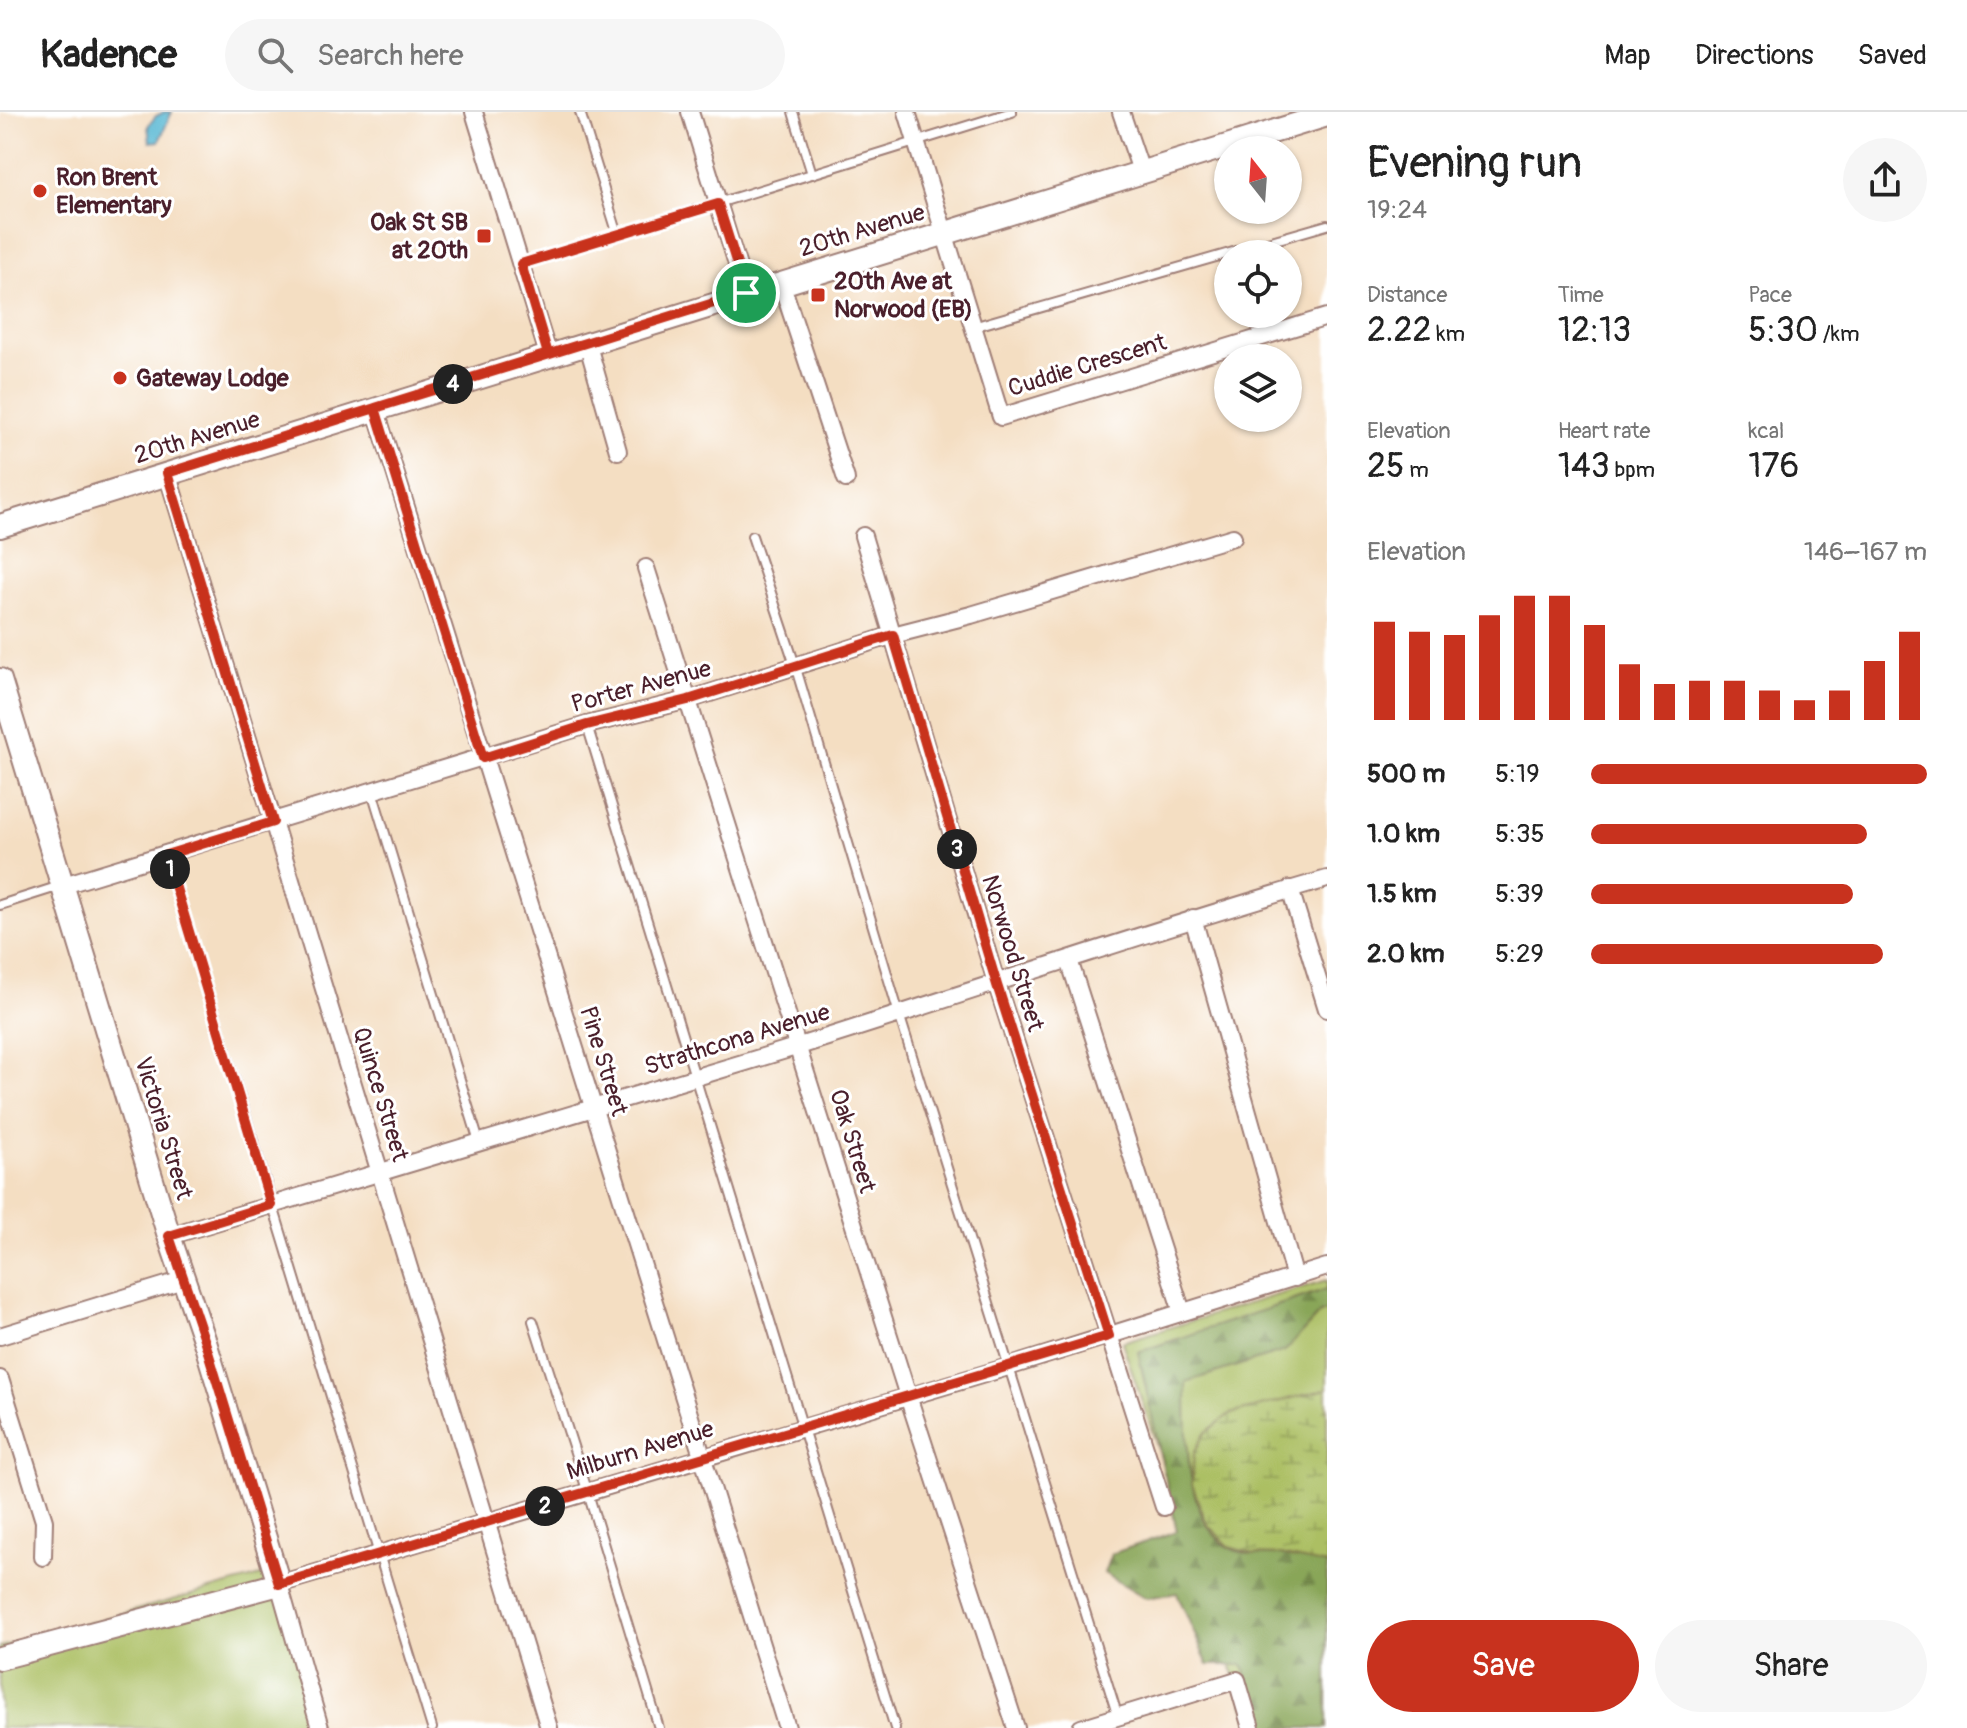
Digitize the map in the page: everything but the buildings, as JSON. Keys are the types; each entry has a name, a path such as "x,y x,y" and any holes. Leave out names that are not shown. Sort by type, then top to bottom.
{"street":[{"path":"474,112 548,354"},
{"path":"690,112 746,293"},
{"name":"Cuddie Crescent","path":"907,112 1001,417 1327,317"},
{"path":"1121,112 1141,171"},
{"name":"20th Avenue","path":"0,526 1327,115"},
{"path":"781,282 846,479"},
{"path":"587,342 618,451"},
{"name":"Pine Street","path":"375,408 787,1728"},
{"name":"Quince Street","path":"167,473 549,1728"},
{"name":"Norwood Street","path":"863,536 997,985 1164,1507"},
{"name":"Porter Avenue","path":"64,885 587,725 688,700 893,635 1233,537"},
{"name":"Oak Street","path":"646,568 1016,1728"},
{"name":"Victoria Street","path":"0,680 169,1236 262,1522 320,1728"},
{"path":"1327,879 1290,889 1327,1009"},
{"name":"Strathcona Avenue","path":"169,1236 997,985 1193,918 1290,889"},
{"path":"1193,918 1295,1278"},
{"path":"1069,960 1182,1312"},
{"path":"1109,1336 1327,1267"},
{"path":"0,1336 183,1280"},
{"name":"Milburn Avenue","path":"0,1658 279,1584 487,1524 1109,1336"},
{"path":"0,1379 44,1521 43,1557"},
{"path":"1081,1728 1237,1680 1251,1728"}],"lane":[{"path":"580,112 618,235"},
{"path":"793,112 812,174"},
{"path":"521,264 1009,113"},
{"path":"973,327 1327,225"},
{"path":"752,536 795,665 899,1014 1118,1717"},
{"path":"587,725 895,1728"},
{"path":"372,791 479,1142"},
{"path":"166,855 432,1728"},
{"path":"0,905 64,885"},
{"path":"533,1321 659,1728"}],"green space":[{"path":"1327,1280 1327,1728 1252,1728 1122,1342"},
{"path":"1327,1289 1327,1311 1320,1313 1285,1351 1186,1382 1190,1472 1203,1517 1214,1535 1230,1548 1241,1552 1291,1556 1327,1565 1327,1728 1262,1728 1243,1665 1208,1665 1177,1593 1146,1598 1104,1573 1111,1554 1177,1531 1138,1352"},
{"path":"1327,1389 1327,1565 1281,1555 1253,1554 1230,1547 1207,1524 1192,1484 1194,1453 1205,1433 1230,1414"},
{"path":"272,1573 318,1728 0,1728 0,1647"}],"water":[{"path":"164,112 172,112 159,141 150,142 148,126"}],"place":[{"name":"Ron Brent Elementary","path":"40,191"},
{"name":"Oak St SB at 20th","path":"484,236"},
{"name":"20th Ave at Norwood (EB)","path":"818,295"},
{"name":"Gateway Lodge","path":"120,378"}],"route":[{"path":"746,293 461,381 167,473 273,822 166,855 271,1205 169,1236 262,1522 279,1584 1109,1336 997,985 893,635 688,700 587,725 483,758 375,408 461,381 548,354 521,264 718,204 746,293"}]}
